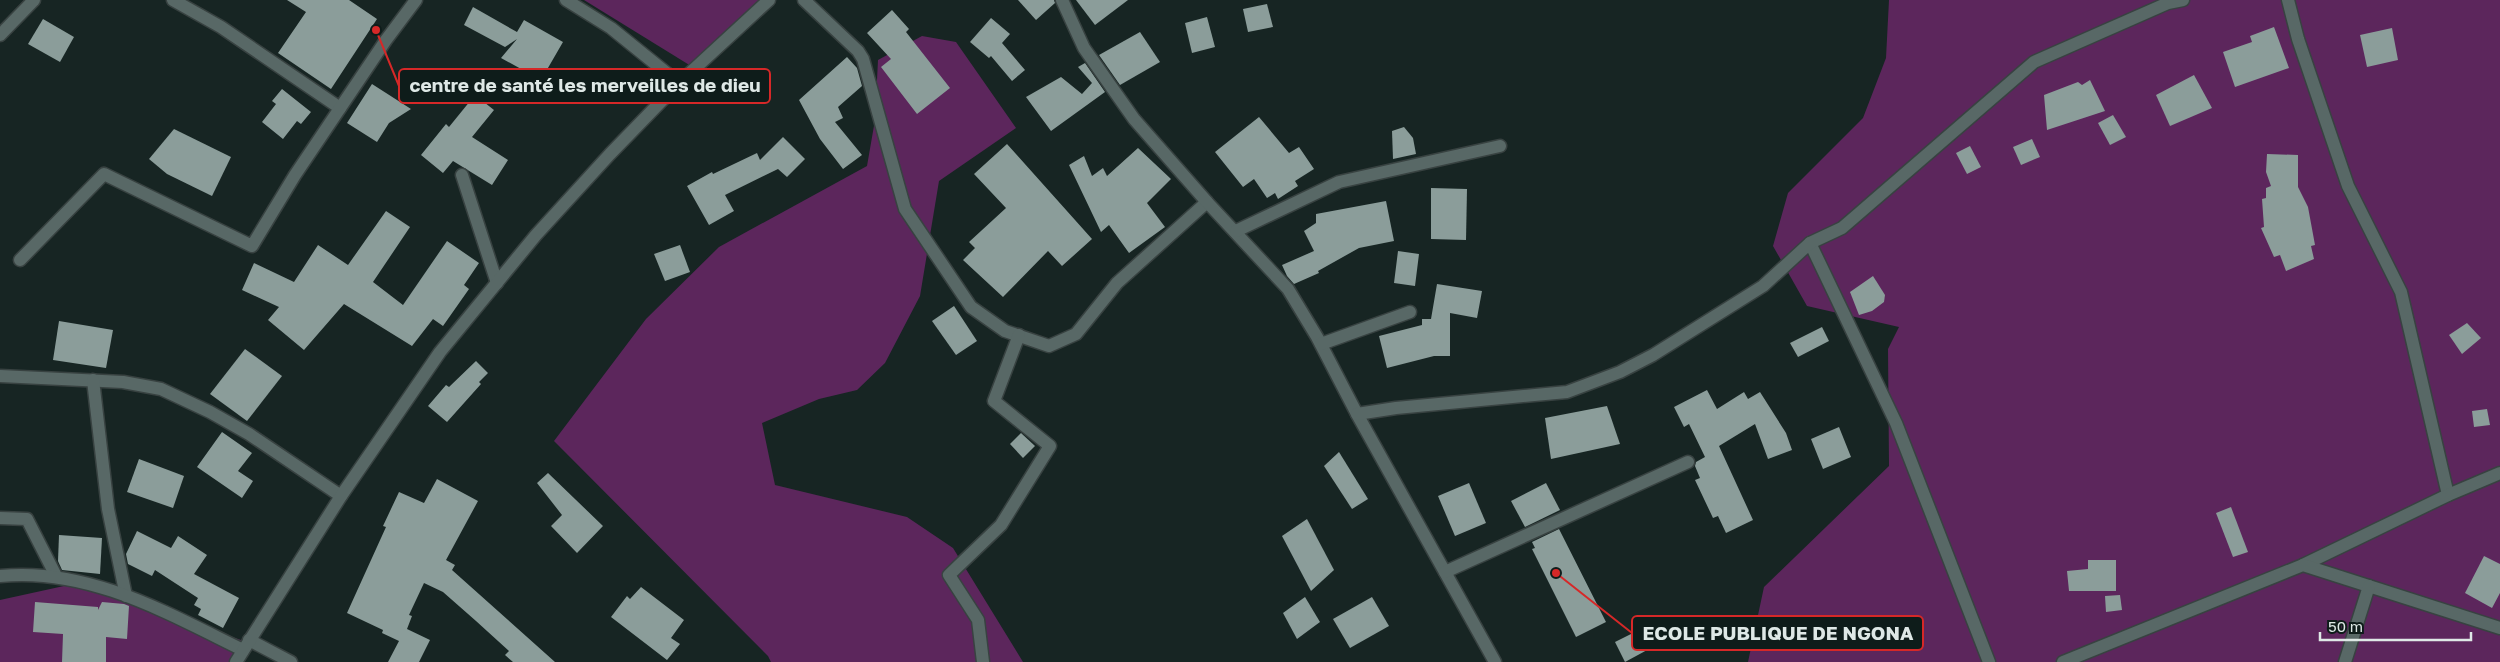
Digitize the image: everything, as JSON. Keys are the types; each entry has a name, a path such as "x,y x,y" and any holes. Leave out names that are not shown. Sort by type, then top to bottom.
{"street":[{"path":"0,35 34,0"},
{"path":"173,0 221,27 340,108"},
{"path":"20,260 104,174 252,246 340,108 416,0"},
{"path":"566,0 612,28 679,83"},
{"path":"236,662 341,496 440,352 536,235 679,83 769,0"},
{"path":"804,0 858,51 863,59 905,209 971,307 1005,331 1049,346 1076,334 1117,282 1207,202"},
{"path":"1062,0 1084,48 1103,78 1134,119 1207,202 1288,288 1321,344 1357,414 1495,662"},
{"path":"1357,414 1396,408 1567,392 1620,372 1653,355 1763,286 1810,243 1842,228 2034,62 2168,4 2183,0"},
{"path":"2288,0 2298,39 2348,186 2400,292 2448,495"},
{"path":"1236,231 1339,182 1500,146"},
{"path":"462,175 496,283"},
{"path":"1810,243 1896,423 1989,662"},
{"path":"1321,344 1410,312"},
{"path":"983,662 978,620 949,575 1001,525 1050,446 994,401 1019,335"},
{"path":"0,376 123,382 161,389 185,399 249,434 341,496"},
{"path":"93,380 108,509 126,596"},
{"path":"1445,572 1688,462"},
{"path":"2064,662 2303,565 2448,495 2500,473"},
{"path":"0,518 27,519 56,576"},
{"path":"2303,565 2500,628"},
{"path":"0,576 56,576 126,596 290,662"},
{"path":"2345,662 2369,586"}],"shaded area":[{"path":"584,0 764,0 691,66"},
{"path":"1889,0 2500,0 2500,662 1748,662 1764,587 1889,466 1888,349 1899,327 1807,306 1773,246 1788,193 1863,118 1886,58"},
{"path":"922,36 956,42 1016,128 939,181 920,296 885,363 857,390 819,399 762,423 775,485 907,517 953,548 1023,662 771,662 768,656 554,441 646,319 719,247 867,166 875,120 878,60"},
{"path":"73,584 244,641 229,662 0,662 0,600"}],"building":[{"path":"287,0 349,0 377,19 331,89 278,53 306,12"},
{"path":"1018,0 1054,0 1055,3 1036,20"},
{"path":"1076,0 1128,0 1095,25"},
{"path":"1267,4 1273,27 1248,32 1243,9"},
{"path":"473,7 517,32 524,20 563,42 541,80 501,58 517,39 505,47 464,25"},
{"path":"892,10 909,29 906,32 950,88 917,114 881,67 891,59 867,33"},
{"path":"1207,17 1215,47 1192,53 1185,23"},
{"path":"991,18 1010,34 1002,43 1025,70 1012,81 991,56 989,58 970,42"},
{"path":"43,19 74,37 60,62 28,44"},
{"path":"2274,27 2289,68 2235,87 2223,52 2252,42 2250,36"},
{"path":"2392,28 2398,60 2367,67 2360,35"},
{"path":"1140,32 1160,62 1120,85 1099,55"},
{"path":"847,57 857,68 862,86 838,107 843,118 835,122 862,155 843,169 820,139 799,100"},
{"path":"1085,63 1105,92 1051,131 1026,97 1061,77 1082,94 1092,83 1078,67"},
{"path":"2194,75 2212,108 2170,126 2156,95"},
{"path":"2090,80 2105,111 2047,130 2044,95 2078,82 2082,85"},
{"path":"372,84 411,109 389,123 377,142 347,123"},
{"path":"282,89 311,112 301,124 297,121 283,139 262,122 276,104 272,101"},
{"path":"475,95 494,110 472,137 508,160 492,185 453,161 443,173 421,155 446,124 449,127"},
{"path":"2113,115 2126,137 2110,145 2098,123"},
{"path":"1259,117 1289,153 1299,147 1314,169 1295,181 1298,186 1278,199 1275,193 1267,198 1254,179 1243,187 1215,152"},
{"path":"1404,127 1413,138 1416,154 1393,159 1392,131"},
{"path":"174,129 231,157 212,196 167,174 149,159"},
{"path":"783,137 805,159 787,177 778,169 725,195 734,211 709,225 687,186 712,172 713,174 757,153 760,160"},
{"path":"2032,139 2040,157 2021,165 2013,147"},
{"path":"1007,144 1092,239 1062,266 1048,251 1003,297 963,260 975,248 969,242 1006,208 974,174"},
{"path":"1970,146 1981,167 1967,174 1956,153"},
{"path":"1138,148 1171,179 1147,203 1165,227 1129,253 1109,225 1101,232 1069,165 1084,156 1092,176 1103,168 1107,176"},
{"path":"2267,154 2298,155 2298,187 2308,207 2315,245 2311,246 2314,259 2286,271 2280,255 2274,257 2261,228 2264,227 2262,199 2266,198 2266,188 2271,186 2266,172"},
{"path":"1431,188 1467,189 1466,240 1431,239"},
{"path":"1386,201 1394,241 1359,248 1318,271 1319,273 1294,284 1287,276 1282,265 1314,251 1304,231 1316,223 1316,214"},
{"path":"386,211 410,227 373,282 403,305 447,241 479,263 464,285 469,289 443,326 433,319 412,346 344,304 304,350 268,320 279,307 242,290 254,263 294,282 318,245 348,265"},
{"path":"680,245 690,272 665,281 654,254"},
{"path":"1398,251 1419,254 1415,286 1394,283"},
{"path":"1873,276 1885,295 1884,302 1872,311 1859,315 1850,292"},
{"path":"1437,284 1482,291 1477,318 1450,313 1450,356 1434,356 1387,368 1379,336 1422,325 1422,319 1431,319"},
{"path":"954,306 977,341 956,355 932,321"},
{"path":"59,321 113,330 106,368 53,360"},
{"path":"2467,323 2481,338 2462,354 2449,335"},
{"path":"1822,327 1829,341 1798,357 1790,343"},
{"path":"245,349 282,376 247,421 210,394"},
{"path":"476,361 488,373 479,382 481,384 447,422 428,406 446,385 449,387"},
{"path":"1707,390 1717,409 1744,392 1748,399 1760,392 1786,433 1792,450 1768,459 1755,424 1719,446 1753,520 1726,533 1718,516 1713,518 1695,480 1700,478 1695,466 1696,462 1705,457 1689,424 1684,427 1674,407"},
{"path":"1607,406 1620,444 1551,459 1545,418"},
{"path":"2487,409 2490,425 2474,427 2472,411"},
{"path":"1839,427 1851,457 1823,469 1811,439"},
{"path":"222,432 252,453 238,471 253,481 242,498 197,467"},
{"path":"1021,433 1035,446 1023,458 1010,444"},
{"path":"1339,452 1368,499 1352,509 1324,466"},
{"path":"139,459 184,476 173,508 127,492"},
{"path":"548,473 603,526 577,553 551,526 562,515 537,483"},
{"path":"437,479 478,501 446,560 455,565 452,570 555,662 513,662 505,655 509,651 476,621 443,592 424,583 409,615 412,616 407,629 430,640 419,662 388,662 399,641 382,633 383,630 347,613 386,527 383,526 399,492 424,503"},
{"path":"1469,483 1486,523 1455,536 1438,496"},
{"path":"1546,483 1560,510 1525,527 1511,501"},
{"path":"2231,507 2248,552 2233,557 2216,513"},
{"path":"1307,519 1334,570 1311,591 1282,536"},
{"path":"1559,529 1606,622 1576,637 1532,549 1535,548 1532,542"},
{"path":"137,531 171,548 178,536 207,555 194,574 239,598 223,628 198,615 201,609 194,605 198,598 155,570 152,576 128,564 126,554"},
{"path":"59,535 102,538 100,574 62,570 58,561"},
{"path":"2484,556 2500,564 2500,593 2492,608 2465,593"},
{"path":"2088,560 2116,560 2116,591 2069,591 2067,571 2088,569"},
{"path":"641,587 684,620 671,638 680,644 667,660 611,617 627,596 630,599"},
{"path":"2120,595 2122,610 2106,612 2105,596"},
{"path":"1305,597 1320,622 1297,639 1283,613"},
{"path":"1372,597 1389,626 1350,648 1333,619"},
{"path":"35,602 98,607 98,610 102,602 129,606 127,639 106,637 106,662 62,662 63,634 33,632"},
{"path":"1639,630 1649,649 1625,662 1615,642"}],"place":[{"name":"centre de santé les merveilles de dieu","path":"376,30"},
{"name":"ECOLE PUBLIQUE DE NGONA","path":"1556,573"}]}
